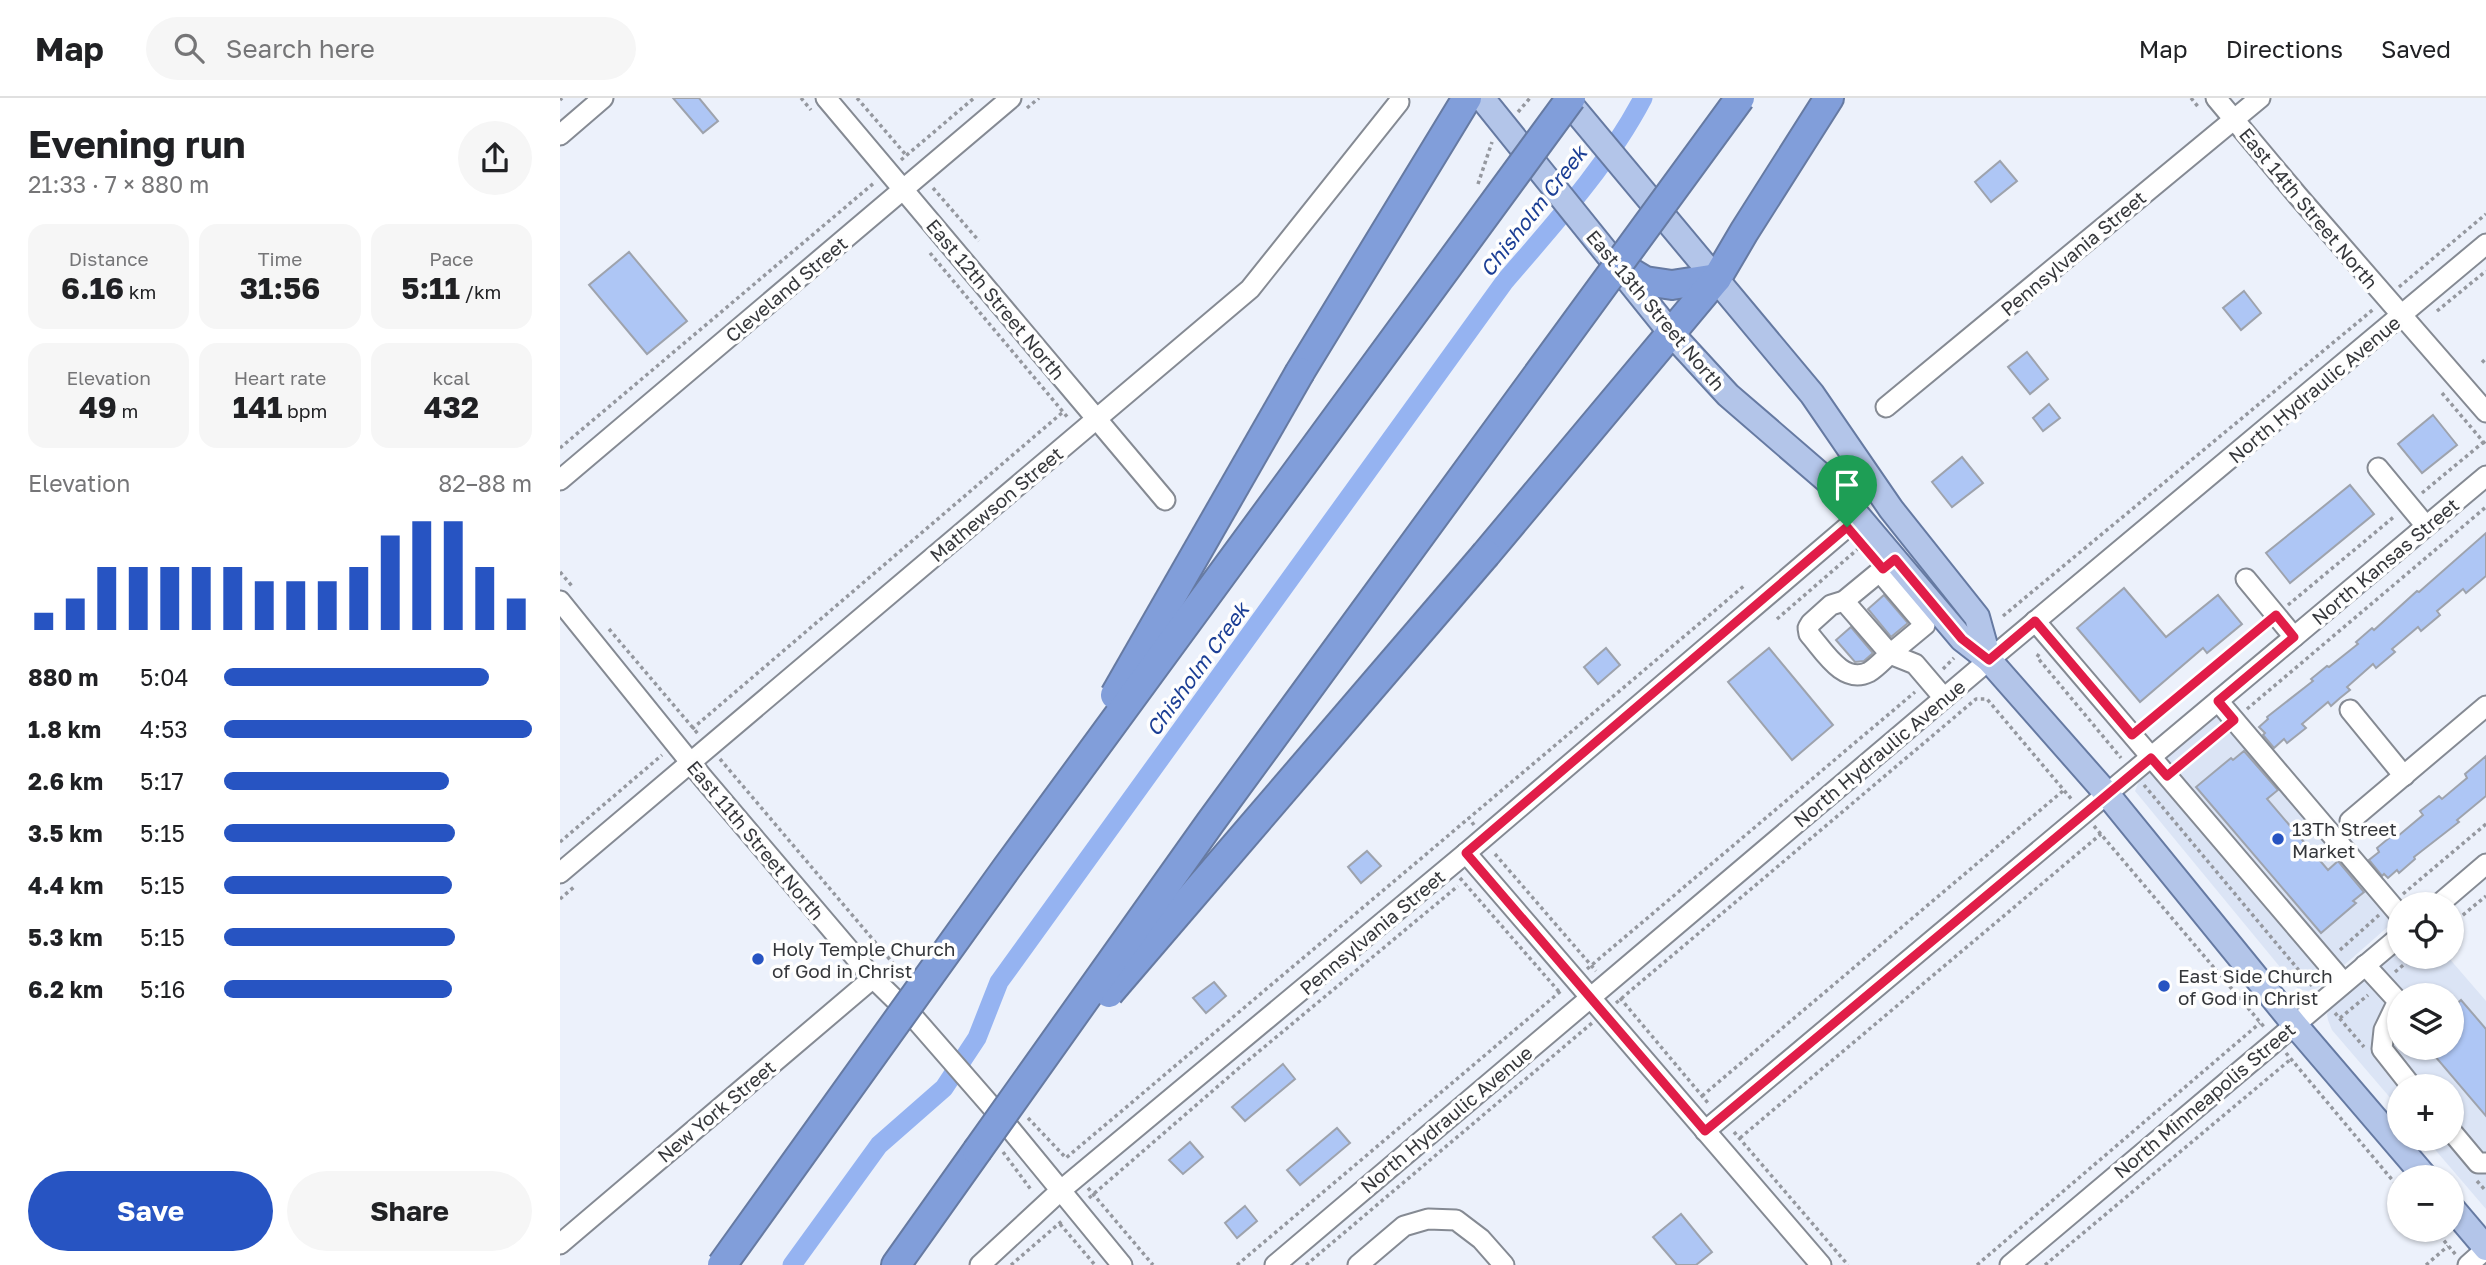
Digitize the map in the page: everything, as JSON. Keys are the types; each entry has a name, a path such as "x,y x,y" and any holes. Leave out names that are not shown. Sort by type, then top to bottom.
{"highway":[{"path":"1006,869 1091,738 1300,372 1467,98"},
{"path":"723,1265 1006,869 1572,98"},
{"path":"989,1151 1218,813 1740,98"},
{"path":"896,1265 1286,785 1486,554 1717,278 1829,98"},
{"path":"1615,263 1645,282 1672,285 1717,278"}],"main road":[{"name":"East 13th Street North","path":"1482,98 1671,333 1728,395 1830,483 1853,522 1887,565 1962,639 1989,660 2107,794 2295,1025 2415,1165"},
{"name":"East 13th Street North","path":"1565,98 1812,394 1891,509 1977,617 1989,660"},
{"path":"2464,1222 2486,1249"}],"street":[{"path":"560,135 603,98"},
{"name":"East 12th Street North","path":"826,98 1165,500"},
{"name":"Cleveland Street","path":"560,480 1011,98"},
{"name":"Pennsylvania Street","path":"1886,407 2260,98"},
{"name":"Mathewson Street","path":"560,873 1250,289 1374,130 1399,103"},
{"name":"East 14th Street North","path":"2209,105 2234,120 2486,412"},
{"name":"North Hydraulic Avenue","path":"1275,1265 2035,621 2486,244"},
{"path":"2378,468 2426,526"},
{"name":"North Kansas Street","path":"1705,1131 2486,476"},
{"name":"Pennsylvania Street","path":"980,1265 1079,1175 1472,861 1853,522"},
{"path":"1887,565 1925,625 1868,672 1852,675 1842,671 1833,662 1809,634 1808,628 1831,606 1844,601 1887,565"},
{"path":"2246,579 2294,637"},
{"name":"East 11th Street North","path":"569,597 690,763 873,978 916,1020 998,1114 1122,1265"},
{"path":"1844,601 1890,654 1915,664 1944,698"},
{"path":"2035,621 2344,983"},
{"path":"2218,701 2387,900"},
{"path":"2350,821 2486,706"},
{"path":"2350,710 2404,776"},
{"path":"1472,861 1821,1265"},
{"path":"2453,892 2486,864"},
{"name":"North Minneapolis Street","path":"2010,1265 2387,947"},
{"path":"2365,965 2398,1001 2384,1030 2382,1049 2402,1074"},
{"name":"New York Street","path":"560,1244 873,978"},
{"path":"2464,1146 2478,1163 2486,1163"},
{"path":"1358,1265 1404,1226 1428,1219 1456,1220 1481,1239 1504,1265"},
{"path":"2462,1260 2486,1249"}],"path":[{"path":"801,98 818,118"},
{"path":"560,448 974,98"},
{"path":"2191,98 2209,105"},
{"path":"865,175 888,202"},
{"path":"2003,616 2486,214"},
{"path":"925,247 1080,433"},
{"path":"2482,360 2486,364"},
{"path":"2114,750 2485,442 2442,393"},
{"path":"560,842 1063,412"},
{"path":"2149,791 2486,507"},
{"path":"1777,619 1863,544 1853,522"},
{"path":"560,572 569,597"},
{"path":"604,624 887,957"},
{"path":"1237,1265 1955,659 1947,649"},
{"path":"2036,657 2365,1049"},
{"path":"1702,1096 2064,790"},
{"path":"1066,1158 1469,818"},
{"path":"1740,1138 2101,834"},
{"path":"1011,1265 1239,1068 1410,928 1472,861 1496,853 1708,1103"},
{"path":"2464,915 2486,896"},
{"path":"1977,1265 2260,1023"},
{"path":"2045,1265 2291,1059"},
{"path":"1028,1118 1066,1158 1153,1265"},
{"path":"1734,1132 1848,1265"},
{"path":"989,1151 1044,1206 1095,1265"},
{"path":"2445,1242 2462,1260"},
{"path":"2426,1265 2448,1246"}],"shaded area":[{"path":"2232,700 2392,892 2387,892 2387,928 2318,988 2308,991 2298,989 2135,791 2141,776"},
{"path":"2387,959 2387,969 2458,969 2486,1001 2486,1209 2464,1183 2464,1165 2448,1165 2436,1151 2464,1151 2464,1074 2387,1074 2387,1094 2332,1030 2327,1014 2331,1007"}],"building":[{"path":"673,98 699,98 718,121 703,133"},
{"path":"2000,161 2017,181 1991,202 1975,182"},
{"path":"629,252 687,321 647,354 589,285"},
{"path":"2244,291 2261,313 2241,330 2223,308"},
{"path":"2027,352 2048,379 2030,394 2008,367"},
{"path":"2049,404 2060,418 2043,431 2033,418"},
{"path":"2433,415 2457,445 2422,473 2398,444"},
{"path":"1962,457 1983,483 1952,507 1932,482"},
{"path":"2350,485 2374,514 2290,583 2266,553"},
{"path":"2486,533 2486,576 2466,593 2463,589 2437,611 2440,615 2421,631 2418,627 2392,649 2395,652 2376,668 2373,664 2347,687 2350,690 2331,706 2328,702 2302,724 2306,728 2287,743 2284,739 2274,748 2259,727 2267,717 2313,681 2311,679 2327,666 2358,644 2356,642 2372,628 2374,630"},
{"path":"2124,588 2166,637 2218,595 2242,624 2207,653 2203,648 2140,702 2077,628"},
{"path":"1884,595 1908,623 1891,637 1868,609"},
{"path":"1851,627 1873,653 1864,661 1855,662 1836,640"},
{"path":"1606,648 1620,665 1598,684 1584,667"},
{"path":"1769,648 1833,725 1792,760 1728,682"},
{"path":"2244,751 2278,790 2267,799 2328,870 2338,861 2364,892 2353,901 2356,903 2321,933 2196,787 2231,758 2233,760"},
{"path":"2486,756 2486,796 2399,873 2397,870 2388,878 2384,874 2382,876 2369,860 2379,852 2377,848 2395,833 2398,836 2423,815 2420,811 2439,796 2442,799 2467,778 2465,774"},
{"path":"1367,851 1381,866 1361,883 1348,867"},
{"path":"1214,982 1226,996 1206,1013 1193,998"},
{"path":"2464,1003 2486,1029 2486,1116 2464,1090 2464,1074 2450,1074 2438,1060 2464,1060"},
{"path":"1283,1064 1295,1079 1245,1121 1232,1107"},
{"path":"1337,1128 1350,1143 1300,1185 1287,1170"},
{"path":"1190,1142 1203,1157 1183,1174 1169,1160"},
{"path":"1245,1206 1257,1221 1237,1238 1225,1223"},
{"path":"1681,1214 1712,1252 1696,1265 1677,1265 1653,1237"}],"waterway":[{"name":"Chisholm Creek","path":"792,1265 879,1145 944,1088 977,1038 999,982 1505,281 1561,216 1614,147 1643,98"}],"place":[{"name":"13Th Street Market","path":"2278,839"},
{"name":"Holy Temple Church of God in Christ","path":"758,959"},
{"name":"East Side Church of God in Christ","path":"2164,986"}],"route":[{"path":"1847,527 1883,569 1895,559 1962,639 1989,660 2035,621 2132,735 2276,615 2294,637 2218,701 2234,720 2167,776 2151,758 1705,1131 1466,853 1847,527"}]}
